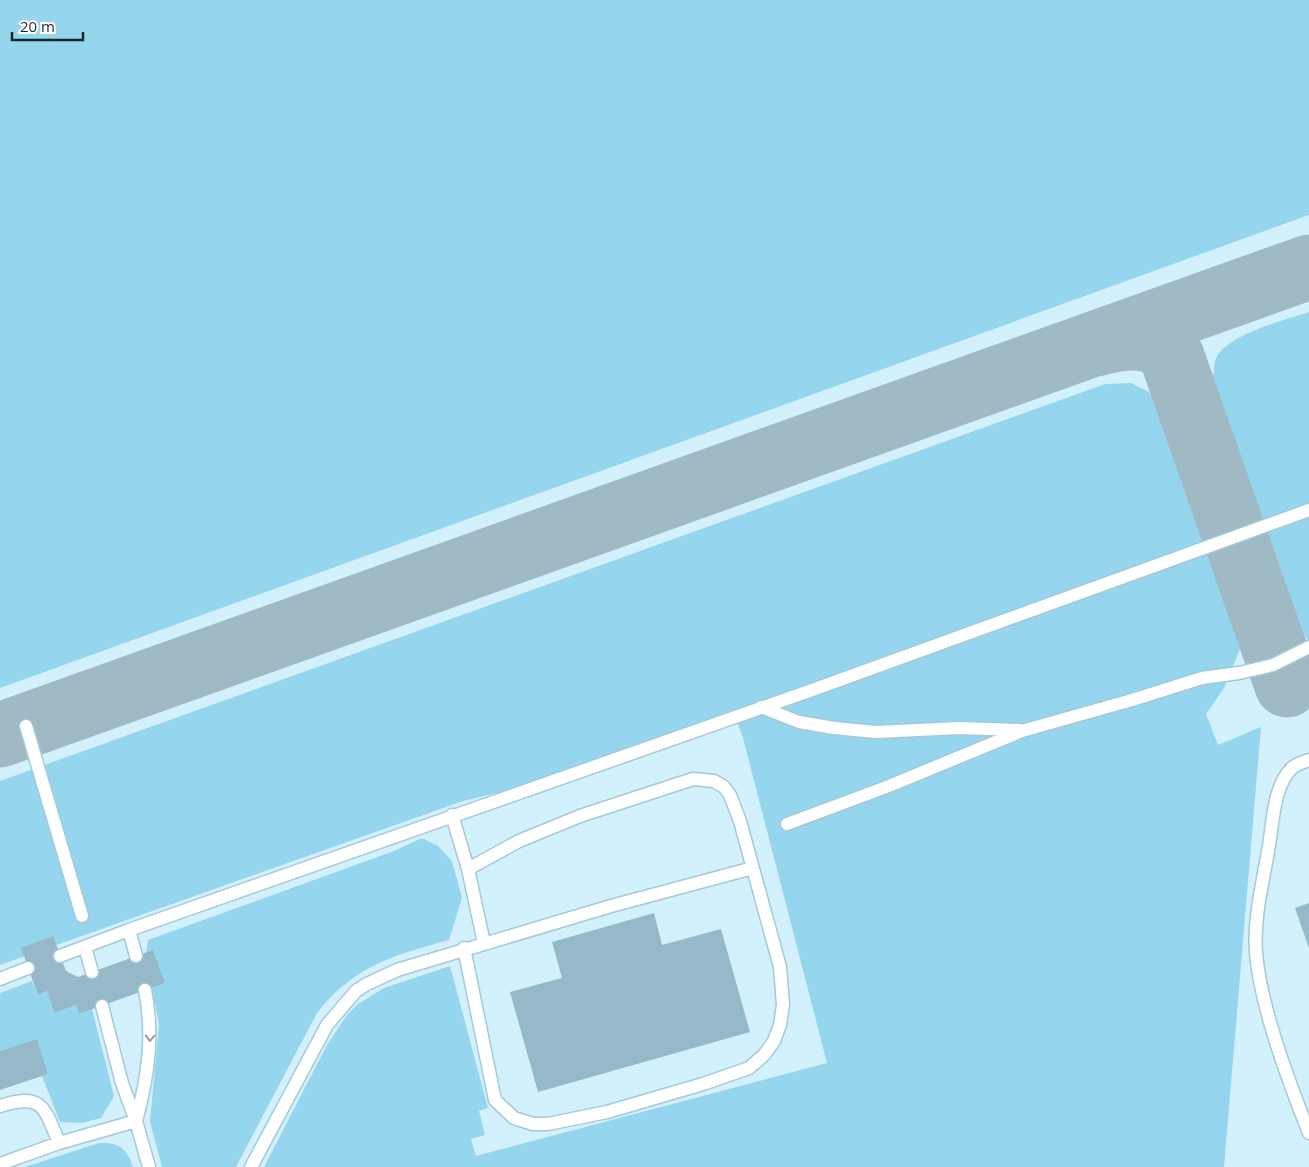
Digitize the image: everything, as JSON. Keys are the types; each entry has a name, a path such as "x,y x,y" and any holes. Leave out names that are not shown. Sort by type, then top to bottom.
{"lane":[{"path":"60,956 452,814 565,778 1309,510"},
{"path":"787,824 889,786 1022,730 1132,700 1202,678 1239,673 1273,665 1309,647"},
{"path":"760,707 799,722 859,730 959,728 1022,730"},
{"path":"26,726 82,916"},
{"path":"1309,760 1293,766 1283,778 1274,815 1258,916 1256,950 1260,977 1271,1021 1295,1097 1309,1133"},
{"path":"464,948 495,1100 514,1118 533,1124 548,1124 607,1112 703,1084 749,1068 764,1055 774,1041 783,1005 783,986 753,868 730,795 724,787 706,779 693,780 580,816 519,841 468,869"},
{"path":"452,814 468,869 484,943"},
{"path":"251,1167 327,1025 340,1006 365,984 397,970 464,948 753,868"},
{"path":"129,930 136,956"},
{"path":"85,947 92,972"},
{"path":"0,979 28,968"},
{"path":"136,1122 146,1088 150,1052 151,1024 145,990"},
{"path":"102,1006 122,1083 149,1167"},
{"path":"0,1106 27,1099 36,1102 50,1120 59,1143"},
{"path":"0,1164 59,1143 136,1122"}],"shaded area":[{"path":"0,0 1309,0 1309,215 0,688"},
{"path":"1309,312 1309,641 1301,634 1213,381 1216,358 1222,349 1244,335 1258,329"},
{"path":"1131,383 1149,392 1162,417 1242,644 1224,688 1206,714 1218,745 1261,727 1224,1167 264,1167 327,1045 347,1015 358,1004 384,988 450,966 488,1108 479,1111 485,1135 471,1139 476,1156 827,1063 743,738 733,710 505,791 463,801 0,965 0,781 1105,384"},
{"path":"422,838 438,846 452,861 462,898 449,940 376,964 345,984 331,997 317,1013 236,1167 162,1167 150,1122 159,1024 152,988 165,983 146,953 148,940 394,851"},
{"path":"32,981 38,995 47,991 54,1013 76,1005 79,1014 92,1009 114,1096 101,1118 82,1123 60,1122 42,1076 48,1074 37,1040 0,1051 0,993"},
{"path":"99,1143 117,1145 128,1155 133,1167 25,1167"}],"building":[{"path":"1309,903 1309,948 1295,908"},
{"path":"654,913 662,945 721,929 750,1032 538,1092 510,992 562,978 552,942"},
{"path":"53,936 66,971 78,977 153,950 165,983 79,1014 76,1005 54,1013 47,991 38,995 21,948"},
{"path":"37,1039 48,1074 0,1090 0,1051"}],"taxiway":[{"path":"0,735 1309,267"},
{"path":"1096,344 1116,339 1137,338 1157,343 1172,357 1287,685"}]}
